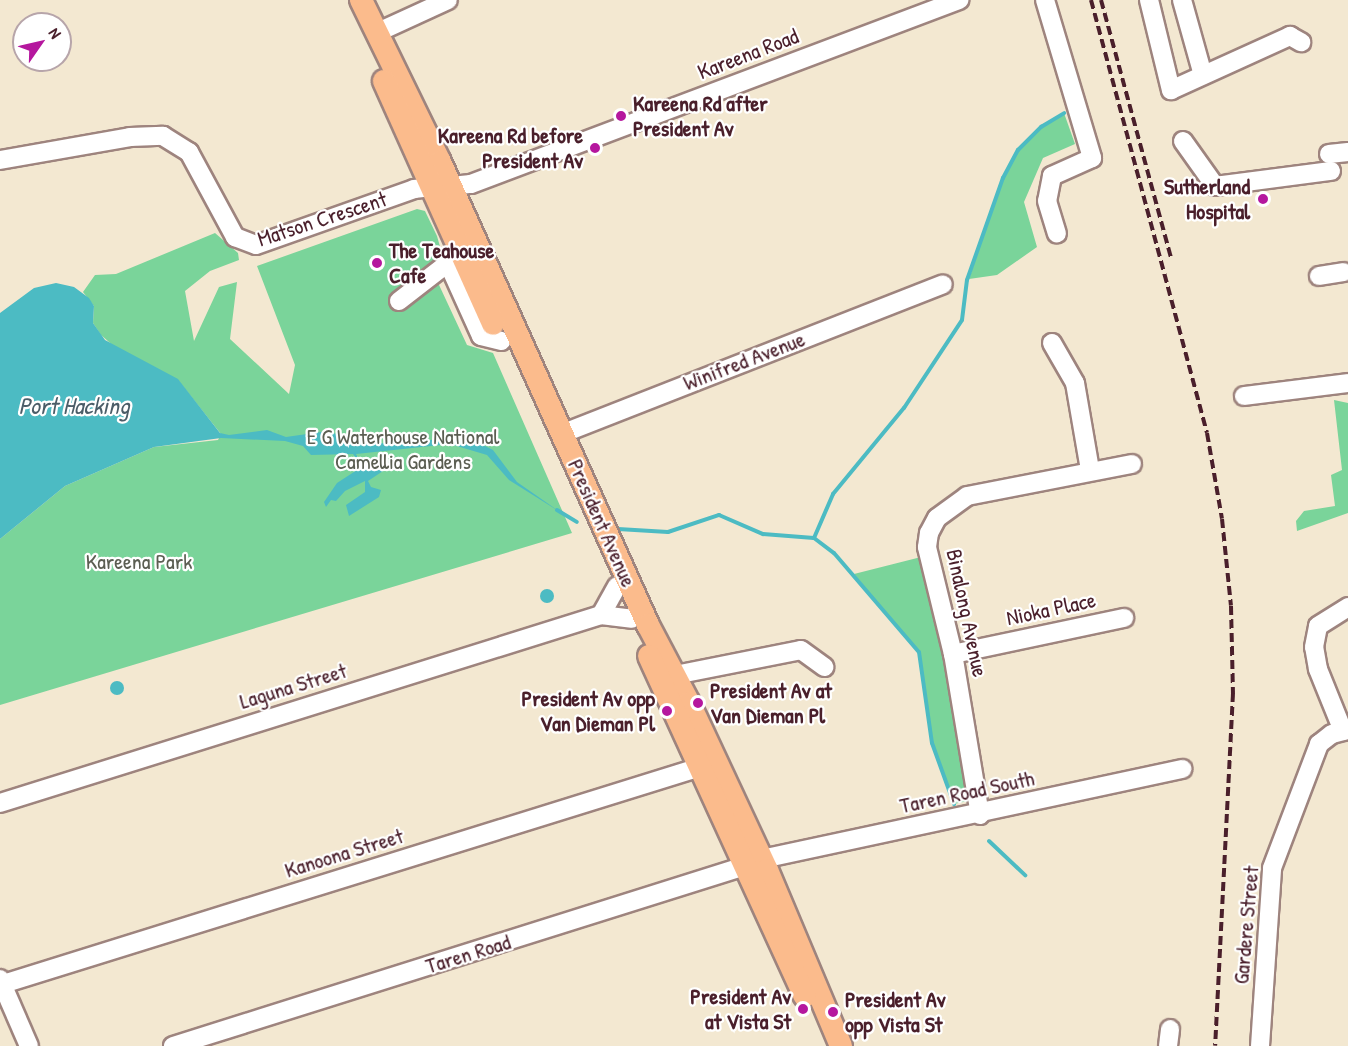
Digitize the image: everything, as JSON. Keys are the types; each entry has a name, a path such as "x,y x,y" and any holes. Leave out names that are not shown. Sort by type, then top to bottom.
{"main road":[{"name":"President Avenue","path":"348,0 441,186 452,254 554,437 648,625 700,766 753,863 828,1046"},
{"name":"President Avenue","path":"361,0 632,619 668,678 841,1046"}],"street":[{"path":"376,33 448,0"},
{"name":"Kareena Road","path":"441,186 471,184 959,0"},
{"path":"1045,0 1092,158 1052,176 1047,201 1057,234"},
{"path":"1149,0 1171,90 1290,36 1301,42"},
{"path":"1182,0 1203,75"},
{"name":"Matson Crescent","path":"0,160 130,136 163,136 189,152 236,237 256,245 414,189 441,186"},
{"path":"1183,141 1215,186 1330,162 1348,152"},
{"path":"399,301 452,254"},
{"path":"1319,280 1345,276"},
{"name":"Winifred Avenue","path":"554,437 943,284"},
{"path":"1052,343 1076,383 1090,470"},
{"path":"1317,391 1348,382"},
{"path":"1244,396 1348,389"},
{"name":"Binalong Avenue","path":"980,815 953,654 927,547 938,518 967,496 1090,470 1131,464"},
{"path":"601,615 617,586"},
{"path":"1345,730 1318,669 1314,647 1318,626 1333,613 1348,607"},
{"name":"Laguna Street","path":"0,803 601,615 632,619"},
{"name":"Nioka Place","path":"953,654 1124,618"},
{"path":"668,678 801,650 824,667"},
{"name":"Gardere Street","path":"1260,1046 1272,868 1319,744 1345,730"},
{"name":"Kanoona Street","path":"1,982 700,766"},
{"name":"Taren Road South","path":"753,863 1182,769"},
{"name":"Taren Road","path":"173,1046 753,863"},
{"path":"1,982 29,1046"}],"green space":[{"path":"1064,113 1075,144 1043,158 1024,202 1037,247 997,275 969,279 1003,178 1018,150 1041,127"},
{"path":"417,209 425,211 437,236 443,257 433,272 467,345 493,353 572,533 0,705 0,539 65,486 154,447 218,440 221,434 178,380 117,349 101,335 93,323 94,306 83,292 95,275 116,274 215,233 238,253 239,260 210,271 185,291 194,341 219,287 237,282 230,339 289,394 295,365 257,266"},
{"path":"1334,400 1348,403 1348,513 1297,531 1296,521 1304,511 1335,506 1331,475 1342,470"},
{"path":"929,555 977,799 954,804 932,743 919,652 854,574"}],"water":[{"name":"Port Hacking","path":"56,283 74,287 89,298 94,306 93,323 105,340 178,379 220,433 229,435 267,430 286,437 328,431 347,438 395,445 445,438 485,446 493,450 517,482 560,512 509,480 487,455 450,444 356,454 363,467 380,465 386,469 368,481 371,487 381,490 379,497 349,516 346,505 365,492 365,481 345,491 336,501 331,500 326,507 324,502 337,483 357,470 360,464 353,454 311,455 303,446 285,441 221,438 154,447 65,486 0,539 0,313 34,288"},
{"path":"547,589 552,591 554,596 552,601 547,603 542,601 540,596 542,591"},
{"path":"117,681 122,683 124,688 122,693 117,695 112,693 110,688 112,683"}],"waterway":[{"path":"814,538 833,494 904,408 962,320 967,280 1003,178 1018,150 1041,127 1064,113"},
{"path":"557,510 577,522"},
{"path":"618,529 668,532 719,515 763,534 814,538 834,553 919,652 932,743 954,804"},
{"path":"989,841 1025,875"}],"railway":[{"path":"1091,0 1207,433 1222,519 1231,606 1233,693 1215,1046"},
{"path":"1101,0 1171,258"}],"place":[{"name":"Kareena Rd after President Av","path":"621,116"},
{"name":"Kareena Rd before President Av","path":"595,148"},
{"name":"Sutherland Hospital","path":"1263,199"},
{"name":"The Teahouse Cafe","path":"377,263"},
{"name":"President Av at Van Dieman Pl","path":"698,703"},
{"name":"President Av opp Van Dieman Pl","path":"667,711"},
{"name":"President Av at Vista St","path":"803,1009"},
{"name":"President Av opp Vista St","path":"833,1012"}],"park label":[{"name":"E G Waterhouse National Camellia Gardens","path":"403,449"},
{"name":"Kareena Park","path":"139,562"}]}
